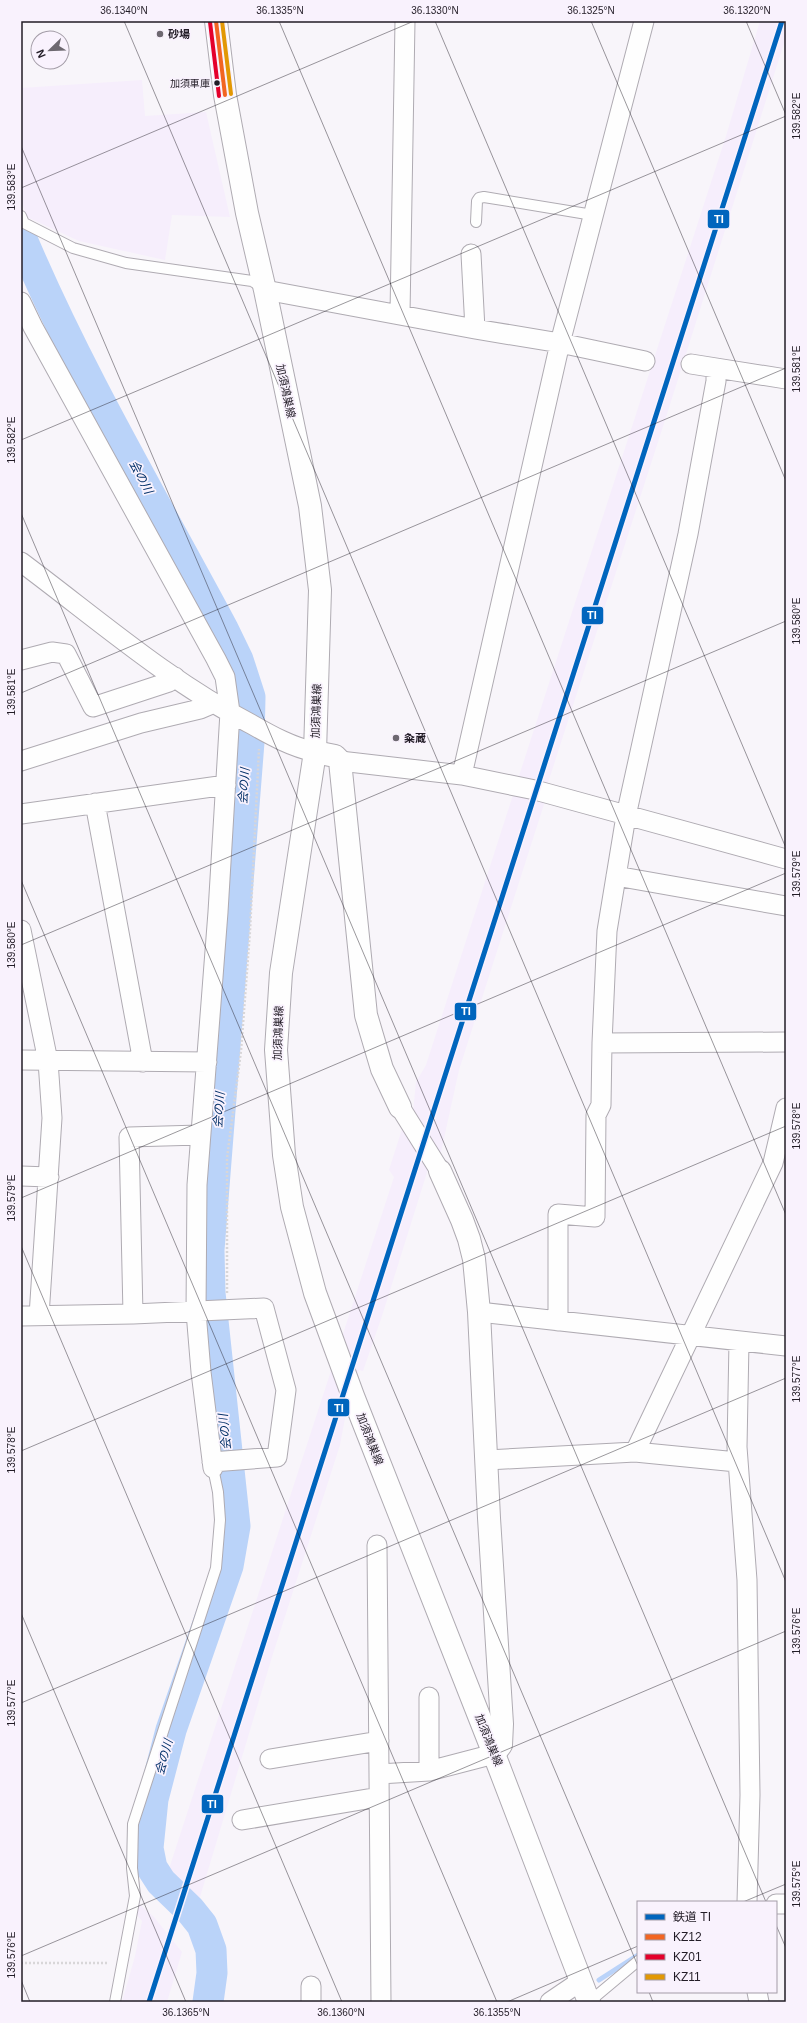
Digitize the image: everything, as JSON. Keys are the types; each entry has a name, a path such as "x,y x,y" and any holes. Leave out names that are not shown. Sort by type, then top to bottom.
{"main road":[{"name":"加須鴻巣線","path":"216,21 225,95 247,214 265,290 310,506 320,590 315,752 281,973 276,1050 284,1154 292,1206 316,1293 353,1396 494,1754 589,2002"},
{"path":"315,752 335,756 340,761 366,1015 382,1069 400,1107"},
{"path":"440,1171 469,1239 474,1259 479,1312 502,1724 501,1745 494,1754"}],"street":[{"path":"400,314 405,21"},
{"path":"462,775 560,343 644,21"},
{"path":"471,254 475,329"},
{"path":"265,290 475,329 560,343 645,361"},
{"path":"21,302 27,329 216,658 225,677 227,711 226,785 207,1062 196,1185 200,1312 201,1372 214,1464 277,1457 286,1390 264,1308 200,1312 30,1316 49,1177 52,1118 48,1061 21,930"},
{"path":"691,364 786,380"},
{"path":"558,1321 558,1214 595,1217 596,1115 601,1105 607,931 626,816 688,534 716,381 716,368"},
{"path":"21,562 120,638 227,711 287,744 315,752"},
{"path":"21,660 52,652 66,654 93,707 169,682 176,677"},
{"path":"21,761 141,723 200,709 227,711"},
{"path":"340,761 462,775 536,790 786,859"},
{"path":"21,814 226,785"},
{"path":"95,803 143,1062"},
{"path":"616,876 786,906"},
{"path":"602,1042 786,1042"},
{"path":"21,1060 207,1062"},
{"path":"400,1107 440,1171"},
{"path":"635,1452 773,1163 786,1108"},
{"path":"133,1314 129,1137 200,1135"},
{"path":"21,1176 49,1177"},
{"path":"479,1312 786,1346"},
{"path":"739,1342 738,1462 747,1580 750,1795 747,1901"},
{"path":"487,1460 635,1452 738,1462"},
{"path":"377,1545 380,2002"},
{"path":"429,1698 429,1771"},
{"path":"270,1758 379,1741"},
{"path":"379,1774 429,1771 494,1754"},
{"path":"242,1820 379,1797"},
{"path":"556,2000 582,1982"}],"lane":[{"path":"476,222 477,201 479,198 484,197 593,215"},
{"path":"21,216 24,223 73,248 126,263 252,281 265,290"},
{"path":"115,2002 121,1963 135,1896 132,1868 133,1824 216,1568 220,1520 214,1464"},
{"path":"589,2002 637,1961"}],"path":[{"path":"225,1311 227,1158 241,1051 250,931 260,729"},
{"path":"21,1963 121,1963"}],"shaded area":[{"path":"760,21 786,21 786,37 667,414 547,786 518,779 726,136"},
{"path":"142,80 145,116 206,112 230,217 172,215 165,260 79,241 27,217 21,200 21,88"},
{"path":"513,795 546,798 459,1070 441,1152 434,1150 413,1112 416,1082 426,1065"},
{"path":"407,1128 429,1166 382,1316 363,1371 359,1370 343,1415 345,1418 340,1445 272,1657 197,1907 167,1875 394,1177 389,1170 402,1129"},
{"path":"138,1903 154,1917 182,1952 167,2002 122,2002 135,1956 142,1921 137,1915"}],"waterway":[{"name":"会の川","path":"21,237 43,287 92,386 223,629 238,660 250,697 249,742 209,1250 210,1293 235,1526 228,1566 171,1730 153,1799 148,1848 152,1868 161,1882 190,1910 202,1925 211,1950 212,1973 208,2002"},
{"path":"599,1980 637,1956"}],"rail line":[{"name":"TI","path":"149,2002 782,21"}],"transit line":[{"name":"KZ12","path":"216,21 225,95"},
{"name":"KZ11","path":"222,21 231,94"},
{"name":"KZ01","path":"210,22 219,96"}],"place":[{"name":"砂場","path":"160,34"},
{"name":"加須車庫","path":"217,83"},
{"name":"粂蔵","path":"396,738"}]}
